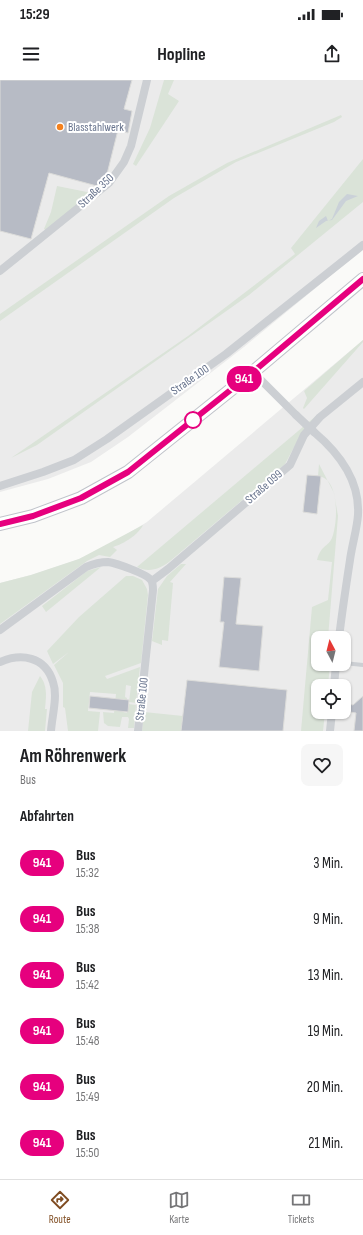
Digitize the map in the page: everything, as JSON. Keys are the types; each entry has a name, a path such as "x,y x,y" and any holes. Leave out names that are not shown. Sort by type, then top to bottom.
{"main road":[{"path":"0,524 33,516 81,498 128,472 253,372 363,279"}],"street":[{"name":"Straße 350","path":"0,271 108,183 124,162 131,146 147,80"},
{"name":"Straße 100","path":"0,486 74,460 106,439 226,354 363,245"},
{"path":"253,372 296,415 329,445 349,472 355,488 358,514 344,595 340,631"},
{"name":"Straße 099","path":"152,581 290,465 304,435 320,417 363,382"},
{"path":"0,630 86,567 98,562 109,562 120,565 147,576 152,581"},
{"name":"Straße 100","path":"138,731 153,590 152,581"},
{"path":"0,662 13,657 25,657 37,662 48,670 53,682 54,692 51,731"},
{"path":"330,731 331,719"}],"lane":[{"path":"351,664 363,665"}],"shaded area":[{"path":"0,80 363,80 363,249 244,347 128,437 91,462 48,479 0,492"},
{"path":"164,80 174,80 168,94 179,101 136,166 133,164 150,128"},
{"path":"341,115 342,117 334,122 236,162 174,198 0,321 0,314 169,196 227,163"},
{"path":"363,159 363,202 249,295 37,445 11,458 188,336 295,254 291,248"},
{"path":"57,186 92,193 46,230 44,229 51,212"},
{"path":"347,194 358,196 346,201 332,220 329,220 332,219 339,202"},
{"path":"326,216 328,221 316,228 319,221"},
{"path":"363,340 363,731 0,731 0,583 31,575 79,559 112,543 147,522"},
{"path":"363,340 363,342 304,409 303,408 307,398 304,391"},
{"path":"323,410 299,438 285,464 169,562 161,567 150,570 137,567"},
{"path":"319,464 328,482 318,476"},
{"path":"336,504 338,516 329,631 311,631 311,671 329,671 329,679 311,679 311,719 324,719 323,731 301,731 312,607 328,600 332,562 317,560 322,549 332,538"},
{"path":"143,525 131,538 122,544 113,547 117,550 110,557 99,555 87,561 0,624 0,583 31,575 79,559"},
{"path":"181,564 186,564 170,582 173,583 168,641 162,640 162,645 152,641 158,589 167,576"},
{"path":"101,567 46,612 42,606 87,571"},
{"path":"126,576 133,576 142,580 147,589 148,595 141,663 105,676 107,679 140,667 136,703 129,702 131,686 126,685 125,697 127,698 126,704 123,704 123,712 127,713 128,704 136,705 134,728 128,728 128,717 122,717 120,727 108,726 104,723 103,712 114,713 116,694 90,692 88,711 100,712 98,731 68,731 65,708 63,707 63,683 54,665 69,652 53,664 47,651 79,617"},
{"path":"40,676 43,680 46,692 45,709 47,709 45,731 28,731 32,692"},
{"path":"144,712 183,716 181,731 142,731"}],"building":[{"name":"Blasstahlwerk","path":"0,80 132,80 124,109 132,111 128,133 118,130 106,178 97,186 49,173 31,239 0,231"},
{"path":"307,475 321,476 317,514 303,512"},
{"path":"224,577 241,578 236,624 263,626 259,671 219,667 224,622 220,622"},
{"path":"187,680 287,690 283,731 181,731"},
{"path":"90,696 129,700 128,712 89,708"},
{"path":"363,696 363,731 354,731 356,713 351,712 351,705 353,705"}],"bus line":[{"name":"941","path":"0,524 33,516 81,498 128,472 253,372 363,279"}],"place":[{"name":"Blasstahlwerk","path":"60,127"}]}
